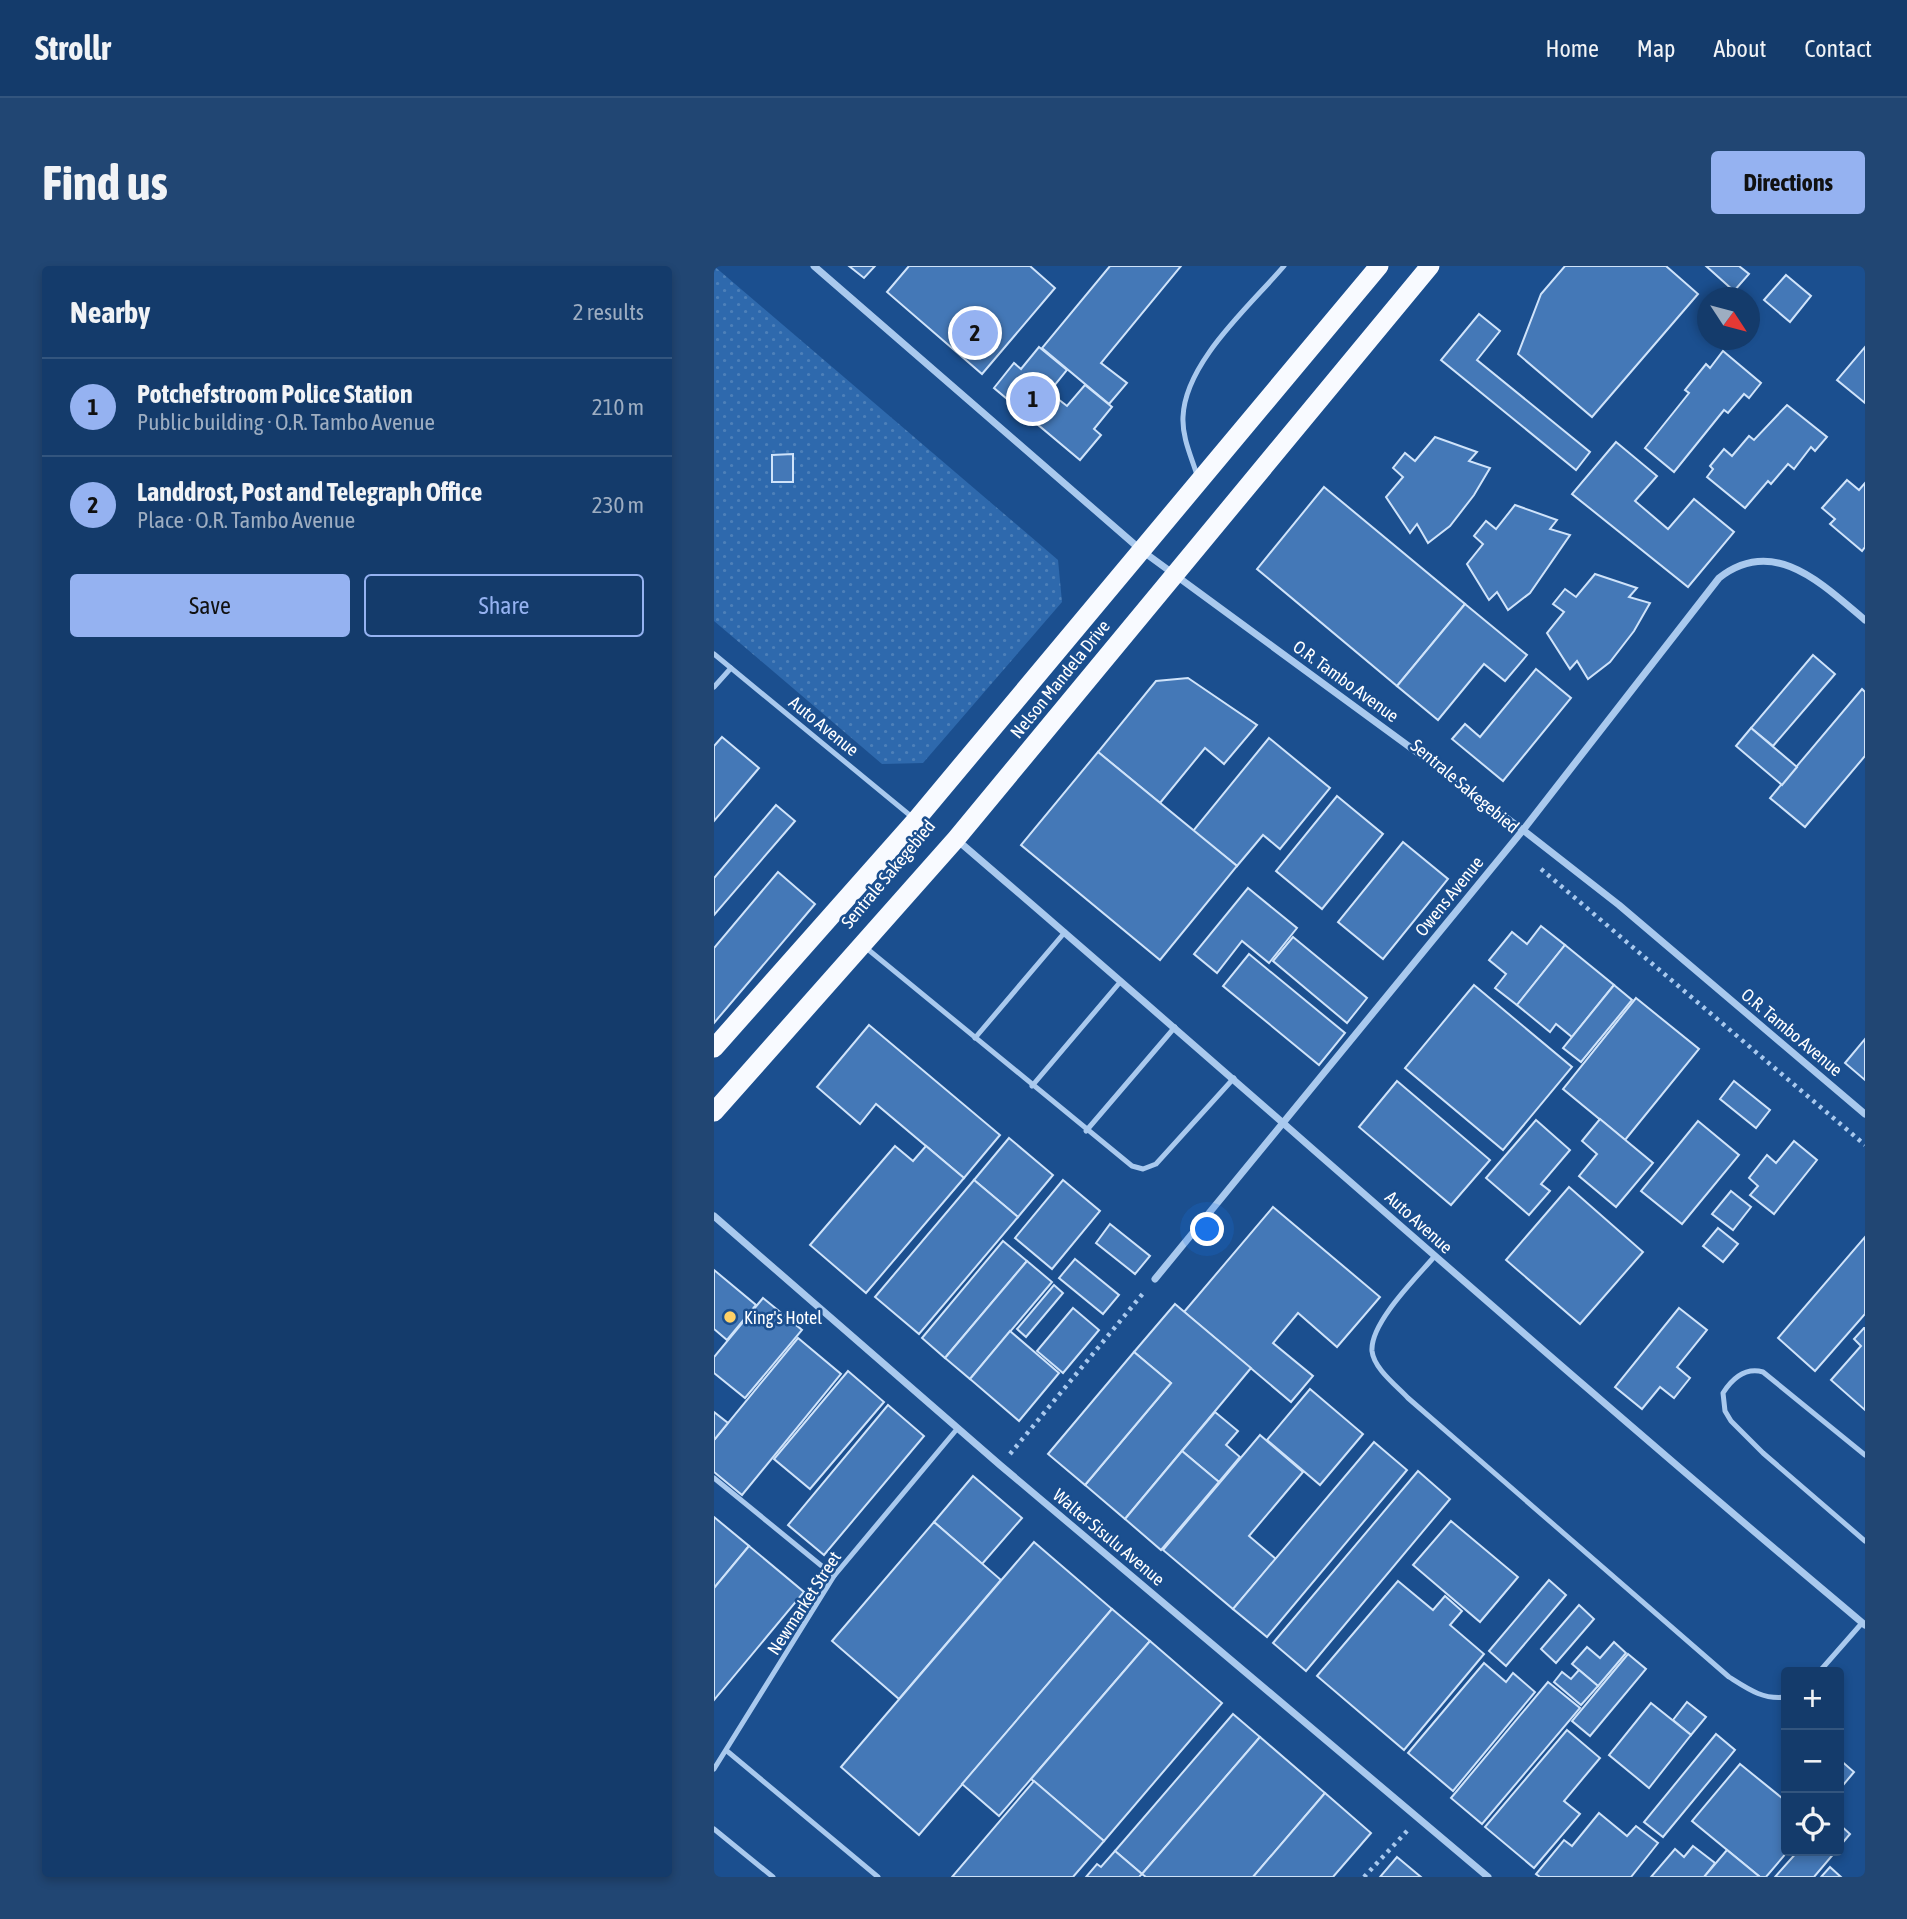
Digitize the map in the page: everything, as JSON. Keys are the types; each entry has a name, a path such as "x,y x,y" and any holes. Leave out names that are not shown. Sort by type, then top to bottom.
{"highway":[{"name":"Nelson Mandela Drive","path":"714,1048 916,820 1379,266"},
{"name":"Nelson Mandela Drive","path":"714,1112 956,839 1430,266"}],"street":[{"name":"O.R. Tambo Avenue","path":"814,266 1141,550 1523,830 1619,905 1865,1114"},
{"name":"Owens Avenue","path":"1155,1279 1286,1123 1523,830 1719,579 1735,566 1757,559 1780,563 1808,576 1865,620"},
{"name":"Auto Avenue","path":"956,839 1286,1123 1434,1257 1864,1623"},
{"name":"Walter Sisulu Avenue","path":"714,1216 957,1429 1488,1877"}],"lane":[{"path":"1199,482 1184,436 1183,416 1188,390 1200,365 1284,266"},
{"name":"Auto Avenue","path":"714,654 916,820"},
{"path":"714,687 731,668"},
{"path":"975,1038 1065,932"},
{"path":"862,944 1121,1161 1132,1166 1150,1167 1234,1078"},
{"path":"1032,1087 1121,981"},
{"path":"1086,1131 1175,1027"},
{"path":"1434,1257 1378,1328 1372,1353 1379,1367 1408,1398 1729,1677 1755,1694 1768,1698 1781,1697"},
{"path":"1865,1455 1763,1372 1754,1369 1737,1377 1723,1393 1725,1411 1731,1421 1763,1453 1865,1541"},
{"name":"Newmarket Street","path":"714,1769 834,1576 957,1429"},
{"path":"714,1478 834,1576"},
{"path":"1824,1667 1864,1623"},
{"path":"727,1751 878,1877"},
{"path":"714,1829 773,1877"}],"path":[{"path":"1536,864 1865,1145"},
{"path":"1000,1465 1155,1279"},
{"path":"1364,1877 1418,1819"}],"shaded area":[{"path":"714,266 1058,560 1062,602 923,763 882,764 714,621"}],"building":[{"path":"849,266 875,266 864,278"},
{"path":"909,266 1030,266 1055,288 982,374 887,292"},
{"path":"1110,266 1181,266 1101,363 1127,383 1109,404 1042,348"},
{"path":"1565,266 1666,266 1697,295 1592,417 1518,354 1541,294"},
{"path":"1706,266 1739,266 1749,274 1738,287 1730,287"},
{"path":"1786,275 1811,296 1790,322 1764,300"},
{"path":"1479,314 1500,331 1477,360 1590,452 1576,470 1441,360"},
{"path":"1039,347 1067,370 1049,392 1067,406 1085,385 1112,407 1094,429 1101,435 1080,460 994,388 1014,363 1021,369"},
{"path":"1865,347 1865,403 1837,380"},
{"path":"1723,351 1761,383 1749,398 1744,394 1728,413 1724,410 1674,472 1645,448 1689,393 1685,390 1706,364 1710,368"},
{"path":"1787,405 1827,437 1815,451 1811,447 1794,469 1788,464 1771,484 1768,481 1745,508 1707,477 1713,469 1710,466 1724,449 1732,456 1749,436 1754,440"},
{"path":"1435,437 1477,452 1469,461 1490,468 1474,495 1450,526 1428,543 1417,524 1410,533 1386,497 1403,477 1393,468 1405,453 1415,461"},
{"path":"1616,442 1657,476 1635,501 1668,529 1694,499 1734,532 1688,587 1572,494"},
{"path":"793,454 793,482 772,482 772,455"},
{"path":"1847,480 1859,490 1865,483 1865,547 1862,551 1830,524 1835,519 1822,508"},
{"path":"1324,487 1465,604 1397,686 1257,569"},
{"path":"1515,505 1557,520 1550,529 1570,535 1530,593 1508,610 1497,592 1489,600 1467,564 1483,544 1474,536 1486,521 1496,529"},
{"path":"1595,574 1637,588 1629,597 1650,603 1634,631 1610,662 1588,679 1577,661 1570,669 1547,633 1564,612 1553,604 1565,589 1576,597"},
{"path":"1465,604 1527,655 1505,681 1484,664 1438,720 1397,686"},
{"path":"1813,655 1835,674 1773,746 1751,728"},
{"path":"1536,669 1571,698 1503,781 1452,739 1465,724 1480,737"},
{"path":"1188,678 1257,725 1224,764 1205,748 1160,803 1098,752 1156,681"},
{"path":"1862,689 1865,692 1865,756 1805,827 1770,798"},
{"path":"1751,728 1797,767 1782,785 1736,746"},
{"path":"722,737 759,768 714,821 714,746"},
{"path":"1269,738 1330,788 1280,849 1263,835 1237,866 1193,831"},
{"path":"1098,752 1237,866 1160,960 1021,845"},
{"path":"1337,796 1383,834 1322,909 1276,871"},
{"path":"776,805 795,821 714,915 714,878"},
{"path":"1403,842 1448,879 1383,959 1338,922"},
{"path":"778,872 815,904 714,1023 714,948"},
{"path":"1248,888 1297,928 1269,963 1242,941 1217,973 1194,954"},
{"path":"1541,926 1565,945 1517,1005 1495,988 1506,974 1489,960 1512,932 1527,944"},
{"path":"1293,937 1367,998 1347,1023 1273,961"},
{"path":"1565,945 1614,985 1572,1037 1556,1024 1550,1032 1517,1005"},
{"path":"1249,954 1345,1033 1319,1065 1223,986"},
{"path":"1474,985 1572,1067 1503,1150 1405,1068"},
{"path":"1614,985 1632,1000 1581,1062 1563,1048"},
{"path":"1636,998 1699,1049 1625,1140 1563,1089"},
{"path":"869,1025 1000,1135 964,1178 876,1104 860,1124 817,1087"},
{"path":"1865,1039 1865,1080 1845,1063"},
{"path":"1397,1081 1490,1160 1451,1205 1359,1127"},
{"path":"1734,1081 1770,1110 1756,1128 1720,1099"},
{"path":"1600,1119 1653,1163 1616,1207 1579,1176 1597,1154 1582,1141"},
{"path":"1536,1120 1570,1150 1541,1184 1550,1191 1529,1215 1486,1178"},
{"path":"1698,1121 1739,1155 1682,1224 1641,1191"},
{"path":"1009,1138 1053,1175 1018,1217 974,1180"},
{"path":"1794,1141 1817,1160 1774,1214 1750,1195 1758,1186 1749,1178 1767,1155 1776,1163"},
{"path":"895,1146 913,1161 926,1146 964,1178 866,1293 810,1245"},
{"path":"974,1180 1018,1217 919,1334 875,1297"},
{"path":"1063,1180 1100,1211 1052,1269 1015,1238"},
{"path":"1569,1187 1643,1252 1580,1324 1506,1260"},
{"path":"1731,1191 1751,1207 1733,1230 1712,1214"},
{"path":"1273,1207 1380,1297 1337,1347 1298,1313 1273,1343 1313,1376 1291,1402 1184,1312"},
{"path":"1110,1224 1150,1256 1135,1274 1096,1243"},
{"path":"1718,1228 1738,1244 1723,1262 1703,1246"},
{"path":"1865,1237 1865,1314 1815,1371 1778,1338"},
{"path":"1003,1241 1027,1261 945,1358 922,1338"},
{"path":"1075,1259 1119,1295 1103,1314 1059,1278"},
{"path":"1027,1261 1052,1282 970,1379 945,1358"},
{"name":"King's Hotel","path":"714,1270 756,1305 727,1340 714,1329"},
{"path":"1054,1285 1063,1293 1026,1337 1017,1329"},
{"path":"763,1298 802,1330 745,1398 714,1373 714,1357"},
{"path":"1175,1304 1251,1368 1125,1519 1085,1485 1171,1383 1134,1352"},
{"path":"1073,1308 1099,1330 1063,1373 1037,1351"},
{"path":"1679,1308 1707,1330 1677,1367 1690,1378 1674,1398 1660,1387 1642,1409 1615,1387"},
{"path":"1864,1328 1865,1410 1831,1380 1861,1346 1854,1339"},
{"path":"1010,1331 1059,1373 1019,1421 970,1379"},
{"path":"798,1338 841,1374 742,1495 714,1472 714,1440"},
{"path":"1134,1352 1171,1383 1085,1485 1048,1454"},
{"path":"848,1371 884,1402 810,1489 774,1459"},
{"path":"1310,1389 1363,1434 1320,1485 1267,1440"},
{"path":"888,1405 924,1436 824,1555 788,1525"},
{"path":"714,1412 728,1423 714,1440"},
{"path":"1215,1412 1238,1431 1226,1445 1240,1457 1219,1482 1182,1451"},
{"path":"1260,1435 1303,1472 1249,1536 1276,1559 1233,1609 1163,1550"},
{"path":"1374,1442 1407,1470 1267,1637 1233,1609"},
{"path":"1182,1451 1219,1482 1161,1550 1125,1519"},
{"path":"1418,1471 1450,1499 1306,1671 1273,1643"},
{"path":"973,1476 1022,1518 982,1564 934,1522"},
{"path":"714,1517 749,1546 714,1588"},
{"path":"1451,1521 1518,1577 1480,1622 1413,1565"},
{"path":"934,1522 1001,1580 899,1699 832,1641"},
{"path":"1034,1542 1112,1609 919,1835 841,1767"},
{"path":"749,1546 804,1592 714,1700 714,1588"},
{"path":"1549,1580 1566,1595 1506,1666 1489,1651"},
{"path":"1398,1581 1433,1610 1445,1596 1462,1611 1450,1625 1484,1654 1404,1750 1317,1676"},
{"path":"1579,1605 1594,1619 1556,1663 1541,1649"},
{"path":"1112,1609 1150,1641 999,1816 962,1784"},
{"path":"1150,1641 1222,1703 1104,1841 1031,1779"},
{"path":"1614,1642 1626,1653 1598,1686 1572,1664 1587,1647 1600,1658"},
{"path":"1628,1654 1646,1669 1590,1736 1572,1721"},
{"path":"1484,1663 1506,1682 1513,1673 1535,1692 1453,1791 1408,1753"},
{"path":"1579,1670 1598,1686 1581,1705 1554,1682 1562,1672 1571,1679"},
{"path":"1548,1682 1580,1708 1482,1824 1451,1798"},
{"path":"1687,1702 1706,1717 1691,1735 1673,1720"},
{"path":"1651,1703 1691,1735 1649,1788 1609,1755"},
{"path":"1233,1714 1260,1737 1142,1874 1115,1851"},
{"path":"1567,1730 1600,1758 1564,1801 1580,1814 1534,1868 1485,1827"},
{"path":"1716,1734 1735,1750 1663,1837 1644,1822"},
{"path":"1260,1737 1325,1793 1253,1877 1146,1877 1142,1874"},
{"path":"1844,1763 1854,1772 1844,1784"},
{"path":"1740,1764 1781,1797 1781,1856 1784,1856 1766,1877 1760,1877 1692,1821"},
{"path":"1034,1781 1104,1841 1073,1877 952,1877"},
{"path":"1325,1793 1371,1833 1333,1877 1253,1877"},
{"path":"1599,1813 1627,1836 1636,1826 1658,1843 1631,1877 1540,1877 1536,1874 1564,1840 1572,1846"},
{"path":"1844,1829 1850,1834 1844,1841"},
{"path":"1693,1846 1715,1863 1704,1877 1651,1877 1675,1849 1684,1857"},
{"path":"1727,1850 1760,1877 1704,1877"},
{"path":"1115,1851 1142,1874 1139,1877 1086,1877 1097,1864 1101,1867"},
{"path":"1794,1856 1832,1856 1814,1877 1775,1877"},
{"path":"1397,1857 1421,1877 1380,1877"},
{"path":"1830,1867 1841,1877 1821,1877"}],"place":[{"name":"Landdrost, Post and Telegraph Office","path":"975,333"},
{"name":"Potchefstroom Police Station","path":"1033,399"},
{"name":"King's Hotel","path":"730,1317"}]}
